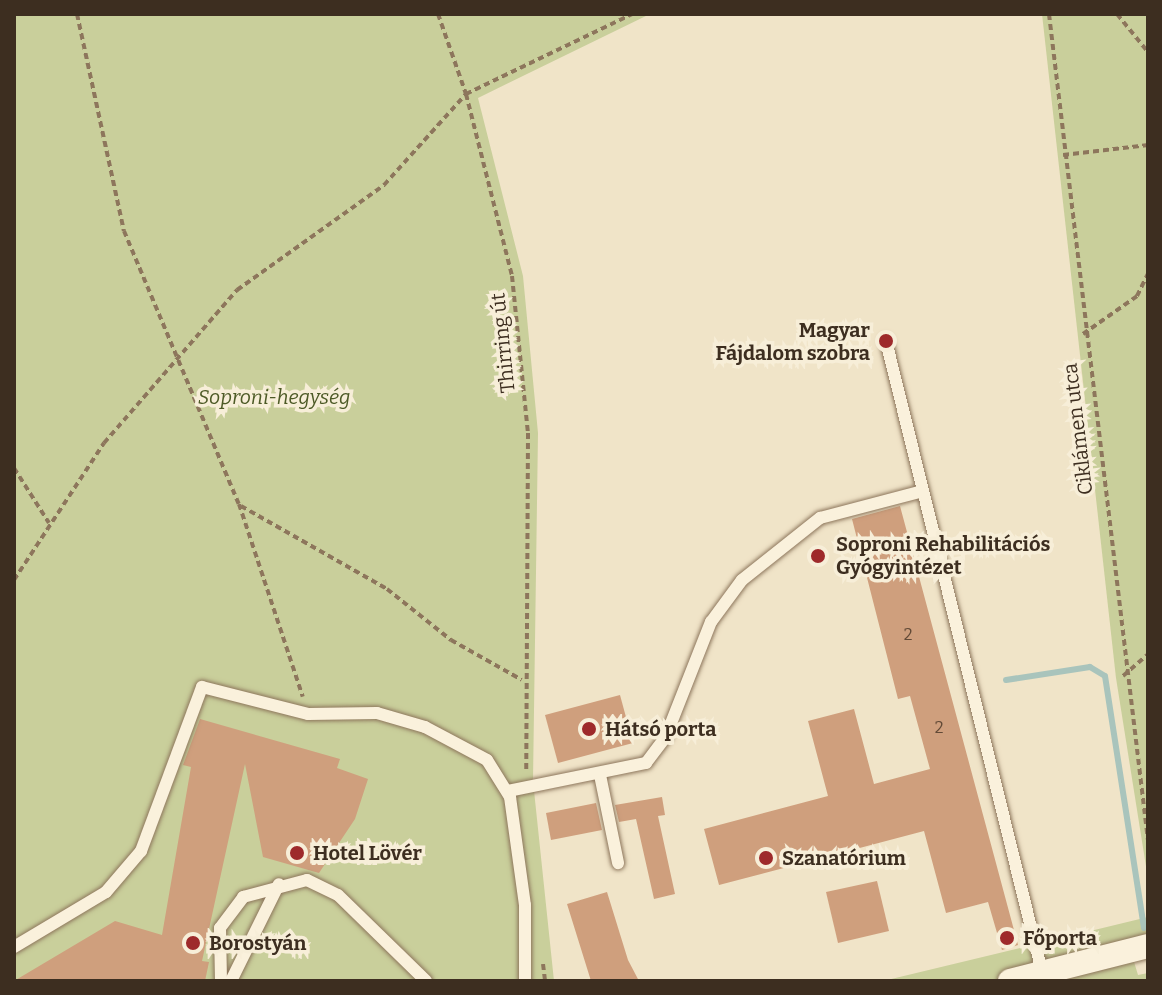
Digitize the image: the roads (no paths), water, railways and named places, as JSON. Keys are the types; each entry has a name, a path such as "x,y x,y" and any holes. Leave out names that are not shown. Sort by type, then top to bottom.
{"street":[{"path":"1010,981 1148,946"}],"lane":[{"path":"886,341 1042,972"},
{"path":"508,791 600,775 646,763 666,736 723,600 762,560 820,518 923,491"},
{"path":"14,947 106,892 141,851 194,693 202,687 308,714 377,713 425,727 487,760 508,791 525,905 525,981"},
{"path":"600,775 618,863"},
{"path":"221,981 220,928 243,897 279,884 307,880 338,895 426,981"},
{"path":"231,981 279,884"}],"waterway":[{"path":"1006,680 1090,667 1105,676 1144,928"}],"place":[{"name":"Magyar Fájdalom szobra","path":"886,341"},
{"name":"Soproni Rehabilitációs Gyógyintézet","path":"818,556"},
{"name":"Hátsó porta","path":"589,729"},
{"name":"Hotel Lövér","path":"297,853"},
{"name":"Szanatórium","path":"766,858"},
{"name":"Főporta","path":"1007,938"},
{"name":"Borostyán","path":"193,943"}],"park label":[{"name":"Soproni-hegység","path":"274,397"}]}
